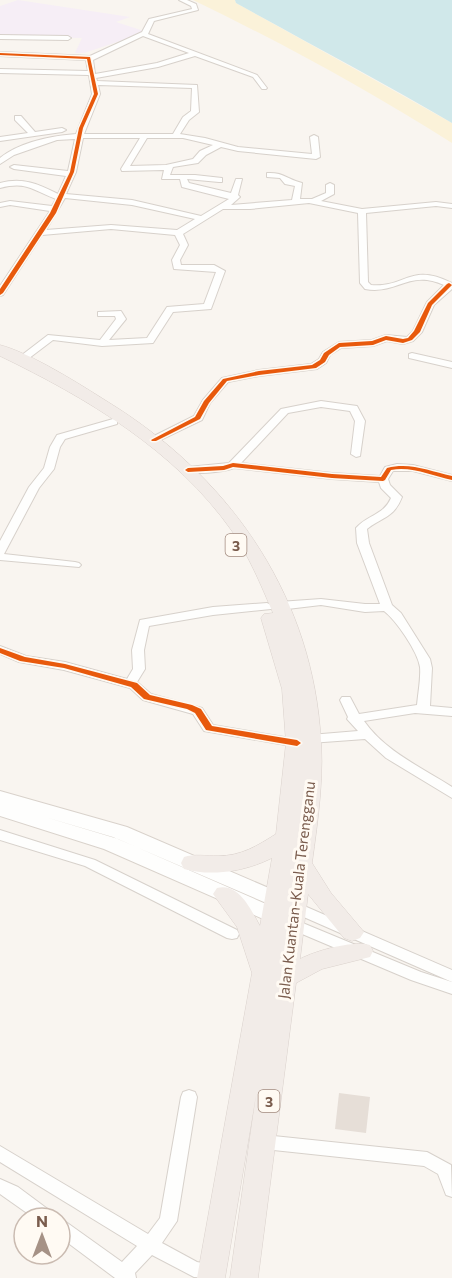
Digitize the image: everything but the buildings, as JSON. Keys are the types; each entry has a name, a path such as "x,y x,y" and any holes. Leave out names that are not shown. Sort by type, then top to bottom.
{"highway":[{"name":"Jalan Kuantan-Kuala Terengganu","path":"0,350 56,376 126,419 154,440 188,470 229,515 248,541 273,607 303,741 309,800 301,865 285,912"},
{"name":"Jalan Kuantan-Kuala Terengganu","path":"0,358 52,382 144,442 164,460 220,520 273,607"},
{"name":"Jalan Kuantan-Kuala Terengganu","path":"212,1275 274,980 285,912 287,838 303,741"},
{"path":"192,863 218,865 244,862 260,856 287,838"},
{"path":"225,894 246,921 274,980 357,941 323,899 301,865"},
{"name":"Jalan Kuantan-Kuala Terengganu","path":"244,1278 264,1142 274,980"}],"main road":[{"path":"0,797 120,832 192,863 285,912"},
{"path":"0,809 111,844 225,894 285,912"}],"street":[{"path":"0,54 90,59 147,32 151,20 195,10 194,5 182,0"},
{"path":"143,34 197,52 255,76 264,88"},
{"path":"0,37 68,38"},
{"path":"93,77 158,65 197,52"},
{"path":"0,293 54,209 72,174 81,132 95,97 90,59"},
{"path":"0,72 195,86 195,112 186,119 175,136"},
{"path":"18,118 33,134"},
{"path":"0,162 10,153 81,132"},
{"path":"0,139 33,134 81,132 194,137 238,149 316,157 314,136"},
{"path":"145,136 125,170 169,167 172,164 195,161 199,156 218,145"},
{"path":"14,167 72,174"},
{"path":"169,167 165,177 219,180"},
{"path":"270,175 282,176 288,182 299,185 296,201"},
{"path":"183,177 185,185 236,197"},
{"path":"39,233 111,227 178,233 236,197 239,181"},
{"path":"0,186 11,182 37,186 51,196 93,197 173,210 201,218"},
{"path":"313,201 330,194 330,185"},
{"path":"223,207 259,207 296,201 313,201 362,211 436,204 452,206"},
{"path":"0,205 10,203 54,209"},
{"path":"362,211 364,283 368,287 381,287 423,276 451,285"},
{"path":"21,360 51,337 102,343 150,341 170,309 208,307 221,271 214,268 177,267 176,260 184,245 178,233"},
{"path":"0,274 12,275"},
{"path":"154,440 194,421 206,402 225,380 314,366 339,345 373,343 386,338 403,341 410,339 417,332 428,307 451,285"},
{"path":"438,296 452,296"},
{"path":"100,314 118,313 121,319 102,343"},
{"path":"412,356 452,365"},
{"path":"233,465 285,411 321,405 354,408 360,421 356,454"},
{"path":"75,565 17,558 1,552 34,487 49,470 55,447 61,437 113,422"},
{"path":"188,470 224,468 233,465 383,479"},
{"path":"423,709 426,668 424,659 397,615 387,607 363,543 361,528 394,507 397,497 385,486 383,479 389,469 398,467 434,472 452,478"},
{"path":"130,684 139,669 138,650 143,625 147,622 221,610 321,602 365,608 387,607"},
{"path":"0,650 23,659 65,666 130,684 138,687 147,697 198,711 209,728 303,741 365,735"},
{"path":"346,700 353,719 365,735 402,764 452,793"},
{"path":"353,719 423,709 452,712"},
{"path":"0,835 90,863 232,934"},
{"path":"285,912 452,976"},
{"path":"285,912 357,941 416,976 452,988"},
{"path":"72,1236 126,1276 168,1221 189,1097"},
{"path":"264,1142 427,1159 445,1170 452,1190"},
{"path":"0,1153 150,1245 194,1269 212,1275"},
{"path":"0,1186 31,1206"}],"shaded area":[{"path":"18,0 130,17 116,22 147,32 84,53 75,53 82,38 0,36 0,6"}],"sand":[{"path":"193,0 235,0 236,3 452,123 452,143 324,68"}],"water":[{"path":"235,0 452,0 452,123 236,3"}],"cycle path":[{"path":"0,54 89,58 96,94 81,128 72,172 53,213 0,293"},
{"path":"154,440 198,418 206,402 225,380 259,373 314,367 323,361 326,354 339,345 373,343 386,338 403,341 410,339 417,332 430,304 449,285"},
{"path":"188,470 224,468 233,465 383,479 389,469 405,467 452,478"},
{"path":"0,650 23,659 65,666 134,685 147,697 198,711 209,728 297,743"}]}
